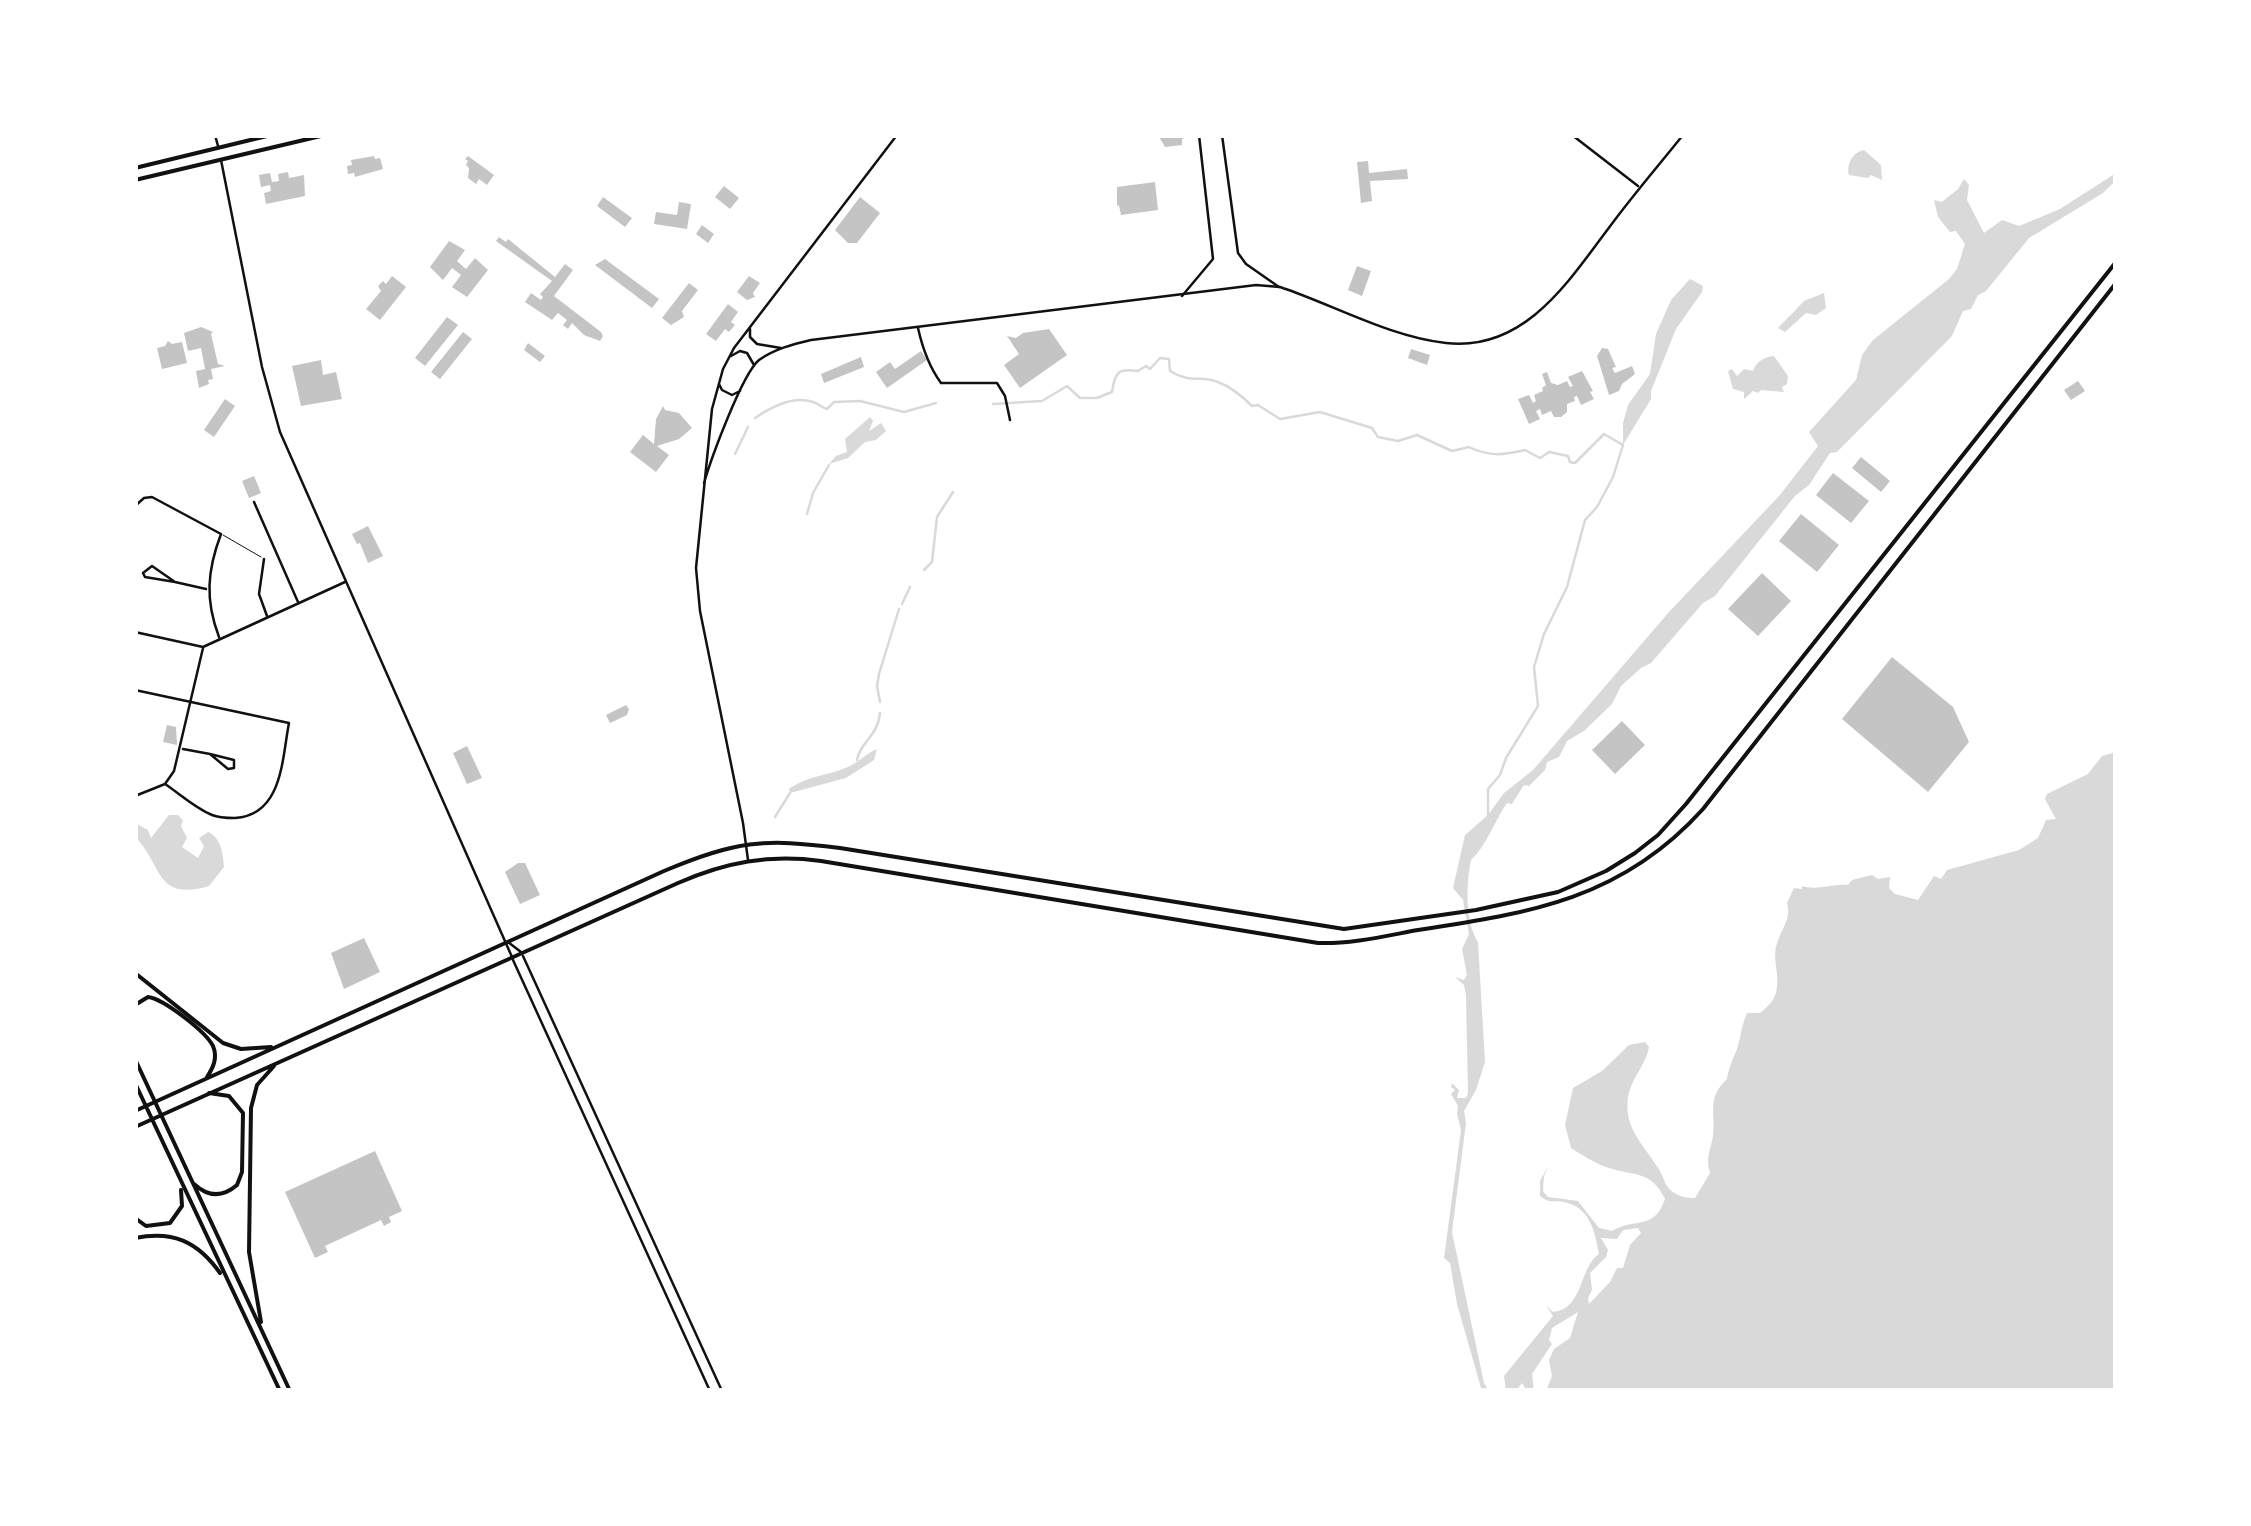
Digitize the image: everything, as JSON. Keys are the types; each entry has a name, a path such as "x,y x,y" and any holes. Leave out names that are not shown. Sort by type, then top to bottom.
{"main road":[{"path":"215,135 270,401 292,463 710,1391"},
{"path":"135,168 271,135"},
{"path":"135,180 325,135"},
{"path":"748,860 697,593 708,434 718,383 750,326 897,135"},
{"path":"1182,296 1214,259 1199,135"},
{"path":"1222,135 1238,253 1246,264 1280,288"},
{"path":"1573,135 1640,188"},
{"path":"704,483 754,366 782,348 811,340 1256,285 1280,288 1436,341 1480,341 1521,325 1551,303 1683,135"},
{"path":"135,1112 690,860 746,843 840,848 1333,930 1428,918 1558,892 1606,871 1645,846 1668,824 2116,262"},
{"path":"135,1126 693,876 748,860 811,860 1333,944 1531,910 1575,898 1652,857 1692,820 2116,283"},
{"path":"750,326 750,336 757,344 782,348"},
{"path":"918,327 931,368 941,383 991,380 1001,387 1010,420"},
{"path":"729,358 744,352 753,359 754,366"},
{"path":"718,383 732,395 742,391"},
{"path":"135,506 147,496 157,498 221,534 207,589 220,638"},
{"path":"254,502 298,604"},
{"path":"264,559 258,594 268,617"},
{"path":"175,582 152,566 144,573 145,577 207,589"},
{"path":"135,632 203,646 345,582"},
{"path":"135,796 165,784 174,772 203,646"},
{"path":"135,690 289,723 275,791 268,803 250,815 212,815 165,784"},
{"path":"181,748 231,758 236,763 234,768 228,768 210,754"},
{"path":"1333,930 1333,944"},
{"path":"507,942 522,953 722,1391"},
{"path":"135,973 223,1043 252,1050 285,1043"},
{"path":"135,1005 148,997 162,1000 210,1041 214,1064 204,1081"},
{"path":"135,1059 290,1391"},
{"path":"274,1355 258,1312 250,1264 250,1144 252,1098 262,1077 278,1062"},
{"path":"136,1084 280,1391"},
{"path":"188,1176 203,1191 220,1195 237,1185 242,1172 243,1113 229,1096 205,1094"},
{"path":"135,1218 146,1226 170,1224 182,1206 179,1180"},
{"path":"135,1238 165,1235 186,1240 204,1252 230,1288"}],"lane":[{"path":"221,534 264,559"}],"shaded area":[{"path":"1864,150 1881,165 1882,180 1871,175 1849,175 1851,159"},
{"path":"2116,173 2116,180 2103,193 2029,238 1986,291 1978,295 1971,309 1963,311 1952,336 1837,452 1830,453 1809,485 1795,496 1715,596 1703,603 1651,663 1621,686 1612,704 1584,731 1567,741 1559,757 1547,762 1545,770 1529,786 1524,785 1512,804 1507,803 1471,860 1468,902 1478,942 1485,1062 1464,1111 1466,1123 1452,1232 1484,1383 1489,1391 1482,1391 1457,1304 1450,1263 1444,1258 1461,1130 1458,1106 1451,1094 1455,1090 1452,1083 1459,1090 1457,1098 1466,1098 1468,1093 1466,996 1464,985 1455,977 1464,980 1467,975 1462,949 1469,934 1463,900 1453,888 1465,835 1488,815 1504,793 1533,770 1669,612 1780,495 1818,446 1809,432 1856,380 1862,355 1873,340 1957,269 1965,244 1938,217 1934,200 1942,202 1964,179 1969,185 1967,200 1984,233 2002,220 2019,226 2060,209"},
{"path":"1690,279 1703,286 1702,292 1676,329 1651,399 1623,445 1628,405 1650,374 1656,334 1671,300"},
{"path":"1824,293 1826,308 1816,315 1806,313 1785,332 1778,328 1804,301"},
{"path":"1774,356 1788,376 1782,387 1784,392 1753,391 1744,399 1744,392 1733,389 1728,371 1732,369 1737,376 1744,369 1753,371 1761,361"},
{"path":"870,417 873,421 869,431 881,423 886,431 876,440 865,442 848,458 829,464 847,452 845,439"},
{"path":"877,749 874,760 846,778 790,793 789,789 796,784 850,766"},
{"path":"2116,752 2116,1391 1546,1391 1552,1376 1549,1360 1554,1349 1570,1338 1578,1312 1552,1328 1552,1344 1532,1374 1534,1391 1527,1391 1522,1383 1516,1391 1506,1391 1504,1376 1553,1316 1546,1305 1553,1312 1570,1304 1599,1254 1593,1229 1580,1209 1540,1196 1540,1181 1549,1165 1543,1191 1548,1197 1578,1201 1599,1228 1612,1231 1650,1219 1665,1199 1648,1179 1604,1166 1571,1148 1565,1125 1573,1088 1602,1071 1629,1045 1645,1042 1649,1047 1647,1054 1628,1097 1629,1119 1668,1188 1695,1198 1710,1173 1714,1102 1727,1079 1745,1017 1747,1013 1760,1013 1775,995 1776,947 1794,888 1848,885 1852,880 1872,875 1878,879 1890,877 1889,888 1895,894 1918,900 1934,876 1941,879 1947,870 2019,850 2038,838 2046,820 2056,819 2045,799 2047,794 2088,774 2102,756","holes":["1638,1228 1641,1233 1630,1245 1623,1268 1617,1268 1610,1282 1589,1304 1590,1273 1608,1250 1601,1238 1617,1239 1623,1230"]},
{"path":"169,815 178,815 183,820 181,826 187,838 182,847 198,858 204,846 199,838 208,832 219,842 224,867 209,886 191,890 169,885 135,837 135,823 148,830 151,838"}],"building":[{"path":"1158,135 1185,138 1182,145 1165,147"},
{"path":"468,156 494,175 487,185 468,178"},
{"path":"380,158 383,169 355,177 354,173 348,174 351,160"},
{"path":"1368,161 1369,173 1407,169 1408,179 1370,181 1372,201 1361,203 1357,162"},
{"path":"288,172 289,178 304,175 305,196 266,204 264,193 271,191 270,185 261,187 259,175 270,173 272,182 279,181 278,174"},
{"path":"1155,182 1158,210 1121,215 1117,187"},
{"path":"724,186 739,198 730,209 715,197"},
{"path":"603,197 632,218 625,227 597,206"},
{"path":"860,197 880,213 857,243 848,243 835,230"},
{"path":"679,202 691,204 687,229 654,224 656,212 677,215"},
{"path":"702,225 714,234 708,243 696,234"},
{"path":"499,237 506,242 508,239 555,277 565,264 573,270 554,296 601,332 600,341 584,335 572,323 568,329 563,325 567,320 558,313 552,320 525,302 531,293 541,300 540,294 552,281 496,241"},
{"path":"449,241 465,250 457,261 466,269 475,258 488,270 467,297 452,287 461,275 452,268 443,280 430,267"},
{"path":"605,259 659,299 652,308 595,265"},
{"path":"1357,266 1371,271 1362,296 1348,290"},
{"path":"392,276 406,287 380,320 366,309 381,291 378,286 383,281 386,284"},
{"path":"749,276 760,283 753,293 755,297 747,300 737,292"},
{"path":"689,283 698,290 682,311 684,317 671,325 662,318"},
{"path":"728,304 738,312 731,322 735,325 729,332 725,329 716,341 706,334"},
{"path":"447,317 458,325 425,366 415,358"},
{"path":"201,327 213,332 218,364 225,366 211,369 213,379 199,388 196,371 205,369 201,348 188,351 184,333"},
{"path":"1049,329 1067,355 1020,388 1004,365 1019,354 1007,336 1016,338"},
{"path":"463,332 472,339 440,379 431,372"},
{"path":"168,341 182,342 187,363 162,369 157,348"},
{"path":"528,343 545,356 540,362 524,350"},
{"path":"1602,348 1608,349 1615,373 1632,366 1635,374 1619,391 1609,395 1597,356"},
{"path":"1411,349 1430,355 1427,365 1408,358"},
{"path":"921,351 927,360 887,388 876,372 890,362 895,369"},
{"path":"861,357 864,367 824,383 821,374"},
{"path":"321,360 323,375 336,372 342,399 301,406 292,366"},
{"path":"1582,371 1594,399 1581,405 1574,397 1575,401 1567,404 1567,412 1561,417 1554,417 1551,411 1542,415 1540,409 1536,411 1540,419 1529,424 1518,399 1529,395 1533,403 1536,401 1534,395 1546,385 1542,374 1547,372 1551,383 1567,381 1570,387 1573,386 1568,377"},
{"path":"2078,381 2085,391 2071,400 2064,390"},
{"path":"225,399 235,406 214,437 204,430"},
{"path":"663,406 679,413 692,428 679,439 657,446 669,455 656,472 630,452 643,435 654,444 656,419"},
{"path":"1861,457 1890,481 1881,492 1852,468"},
{"path":"1833,473 1869,501 1851,523 1816,495"},
{"path":"254,476 261,493 249,498 242,481"},
{"path":"1801,514 1839,545 1817,572 1779,541"},
{"path":"368,526 383,556 368,563 352,534"},
{"path":"1762,573 1791,601 1758,636 1728,609"},
{"path":"1892,657 1953,707 1969,742 1928,792 1842,719"},
{"path":"626,705 627,715 610,723 606,715"},
{"path":"1622,721 1645,745 1615,774 1592,750"},
{"path":"167,725 176,727 177,745 163,742"},
{"path":"467,746 482,778 467,784 453,753"},
{"path":"525,863 540,895 520,904 505,872"},
{"path":"364,938 380,972 344,989 331,953"},
{"path":"375,1151 402,1211 389,1217 391,1222 384,1226 381,1220 325,1246 328,1252 315,1258 285,1192"}],"waterway":[{"path":"993,404 1042,401 1067,386 1080,398 1097,398 1112,392 1119,372 1138,371 1146,366 1150,369 1160,358 1169,359 1170,371 1177,375 1218,382 1252,406 1258,405 1280,419 1320,412 1372,428 1378,437 1398,441 1417,435 1452,451 1469,447 1497,454 1525,450 1540,458 1549,452 1568,456 1575,463 1604,434 1623,445 1613,477 1585,520 1567,587 1544,634 1534,667 1538,706 1500,775 1488,789 1488,815"},
{"path":"755,418 775,406 798,400 827,409 834,402 860,401 904,412 936,403"},
{"path":"735,454 748,427"},
{"path":"807,514 813,493 829,465"},
{"path":"924,570 932,562 937,517 953,492"},
{"path":"902,604 910,587"},
{"path":"880,702 879,674 899,609"},
{"path":"857,760 876,728 880,713"},
{"path":"775,817 790,793"}]}
